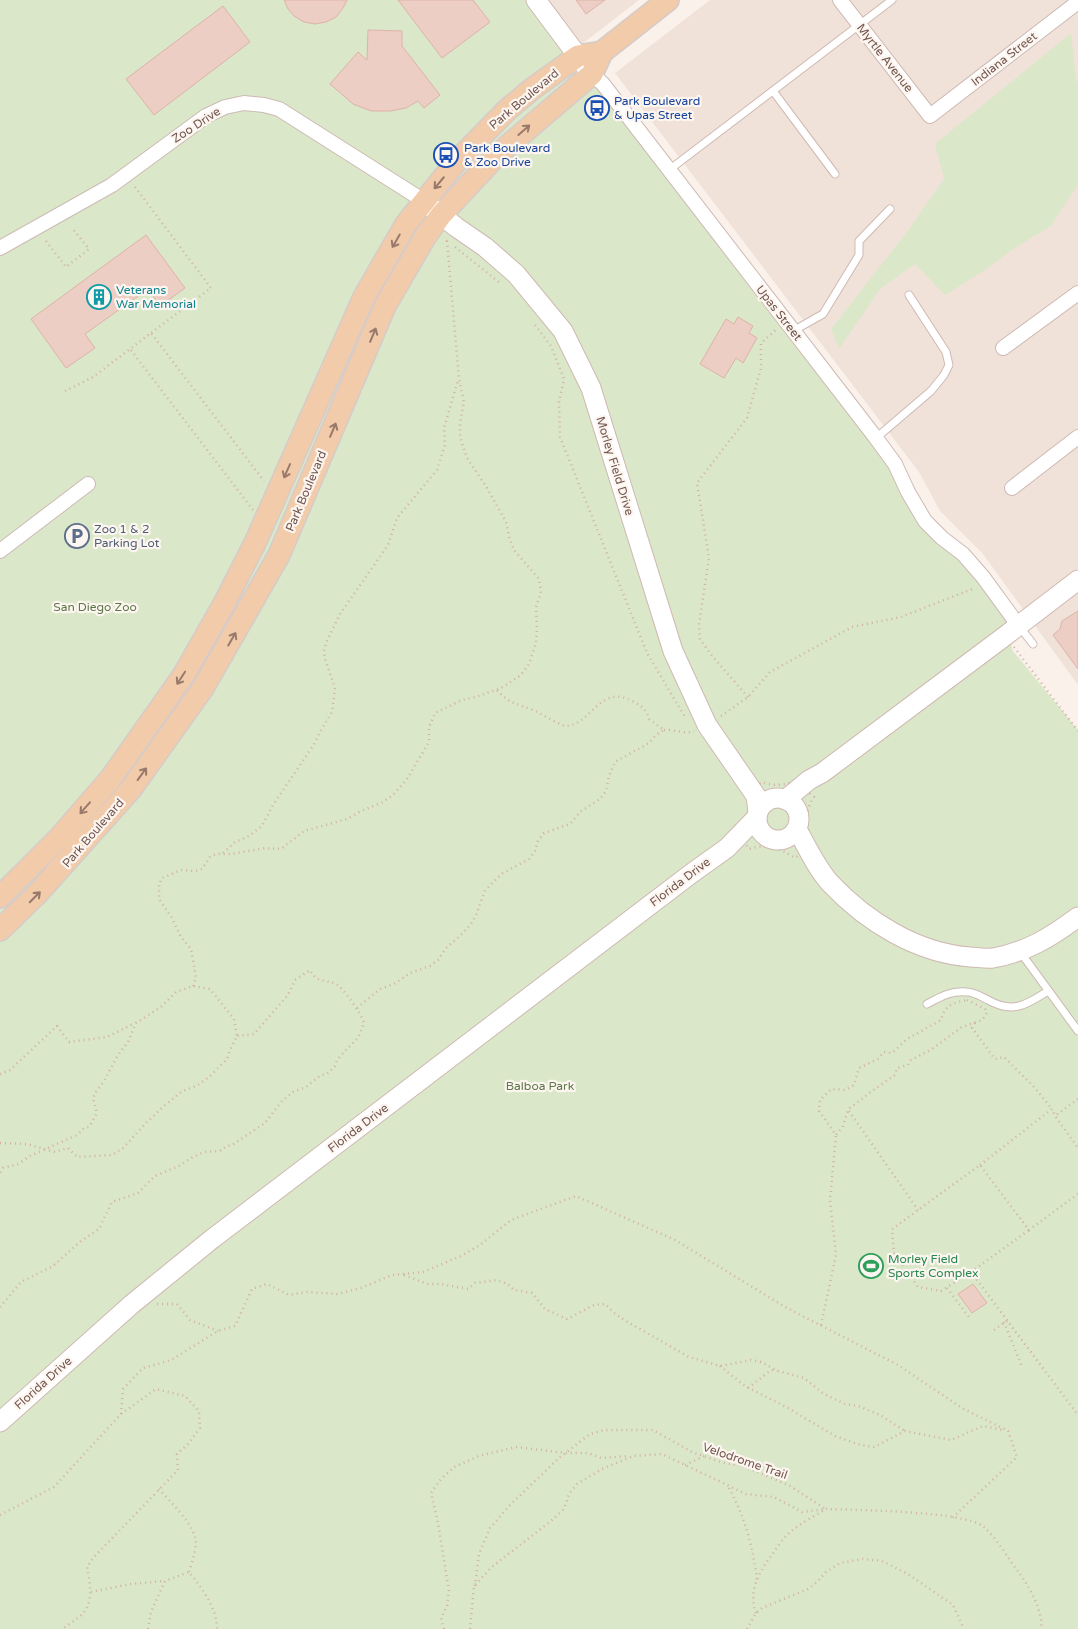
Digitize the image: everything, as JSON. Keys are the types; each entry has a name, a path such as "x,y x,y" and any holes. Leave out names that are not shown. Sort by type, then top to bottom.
{"main road":[{"name":"Park Boulevard","path":"0,930 70,859 131,789 204,688 278,555 385,306 425,237 441,215 496,156 592,74 602,52 668,0"},
{"name":"Park Boulevard","path":"0,897 59,838 111,778 183,676 224,604 255,543 364,297 406,224 456,162 507,110 532,89 578,56 602,52"}],"street":[{"name":"Upas Street","path":"536,0 876,438 895,464 908,492 925,521 942,538 963,554 983,577 1012,630"},
{"name":"Myrtle Avenue","path":"840,0 930,116"},
{"name":"Indiana Street","path":"930,116 1078,2"},
{"name":"Zoo Drive","path":"0,248 112,185 206,116 224,106 244,103 279,109 424,201"},
{"name":"Morley Field Drive","path":"424,201 485,247 516,274 563,331 591,388 673,652 699,725 743,775 756,796 757,814"},
{"path":"1004,348 1078,292"},
{"path":"1012,488 1078,438"},
{"path":"0,551 88,484"},
{"path":"817,866 763,833 757,825 757,814 760,807 768,801 780,799 822,772 1078,580"},
{"path":"774,839 786,839 798,823 801,801 822,772"},
{"name":"Morley Field Drive","path":"743,775 749,777 780,799"},
{"path":"780,799 796,810 798,823 817,866 831,883 869,918 911,942 958,956 991,958 1035,946 1078,917"},
{"name":"Florida Drive","path":"0,1422 132,1304 212,1239 727,848 757,814"},
{"name":"Florida Drive","path":"727,848 755,838 774,839"}],"lane":[{"path":"669,170 774,91 858,24 892,0"},
{"path":"774,91 835,174"},
{"path":"789,327 823,314 859,255 859,241 890,209"},
{"path":"876,438 932,391 944,376 949,365 946,352 909,295"},
{"path":"1012,630 1032,644"},
{"path":"1020,951 1078,1031"},
{"path":"927,1004 950,993 969,992 999,1006 1010,1008 1031,1002 1048,991"}],"path":[{"path":"66,391 93,378 211,288 135,187"},
{"path":"46,241 66,267 89,249 72,228"},
{"path":"193,986 196,977 191,949 181,937 172,918 159,899 159,885 162,878 181,870 196,871 202,869 210,857 216,854 266,848 281,849 304,831 347,819 381,803 393,795 415,767 428,742 429,726 435,713 462,700 476,697 516,680 529,664 536,643 536,607 541,593 539,579 514,550 506,522 467,458 460,437 460,423 464,402 459,379 447,241 505,287"},
{"path":"534,323 551,346 564,379 559,402 560,437 647,653 687,719"},
{"path":"748,697 700,639 699,624 709,558 697,483 747,418 761,368 761,343 789,327"},
{"path":"151,333 266,483"},
{"path":"130,349 254,511"},
{"path":"223,853 235,842 249,836 262,826 273,805 313,746 332,712 336,688 325,659 326,642 340,614 388,545 397,518 437,470 445,446 444,428 459,379"},
{"path":"357,1008 380,990 394,984 410,973 430,966 438,960 446,948 470,924 476,915 485,892 491,884 503,874 529,859 544,833 570,824 580,812 600,798 606,791 609,776 616,762 649,743 664,730 669,729 689,733 696,730 699,725 748,697 770,672 852,627 901,617 974,589 983,577"},
{"path":"1012,630 1078,731"},
{"path":"496,689 515,705 530,709 565,726 571,726 581,721 596,705 605,699 627,699 641,706 648,714 649,719 664,730"},
{"path":"749,849 765,845 795,858"},
{"path":"0,1306 4,1304 21,1282 53,1266 81,1241 99,1229 112,1202 138,1193 155,1176 180,1166 189,1159 204,1152 220,1151 232,1145 265,1123 293,1092 306,1088 319,1077 327,1074 335,1066 338,1058 355,1043 361,1034 364,1020 339,986 327,981 319,981 310,970 295,980 288,995 254,1034 238,1036"},
{"path":"0,1074 10,1070 57,1026 70,1042 107,1037 136,1023 162,1007 176,992 193,986 210,989 234,1019 238,1036 227,1059 214,1072 198,1085 182,1092 147,1122 123,1148 112,1155 77,1156 68,1148 55,1152 27,1144 0,1143"},
{"path":"836,1135 819,1111 820,1100 831,1089 845,1090 854,1085 859,1068 878,1059 884,1052 892,1053 907,1039 941,1020 943,1011 953,1003 966,1000 985,1009 987,1013 972,1028 995,1059 1004,1057 1036,1088 1078,1148"},
{"path":"821,1325 836,1255 830,1200 836,1135 843,1126 848,1110 872,1090 895,1076 897,1068 908,1065 911,1060 932,1049 962,1027 972,1022 976,1023"},
{"path":"0,1173 3,1168 18,1164 30,1156 77,1135 93,1123 97,1113 93,1098 95,1093 104,1082 118,1055 128,1042 136,1023"},
{"path":"1055,1116 1078,1099"},
{"path":"848,1110 918,1210"},
{"path":"1052,1110 980,1166 892,1229 894,1252 918,1287 941,1291 971,1272 1078,1194"},
{"path":"980,1166 1029,1230"},
{"path":"120,1414 123,1389 143,1368 171,1360 218,1330 235,1326 252,1289 267,1284 289,1295 307,1292 337,1294 362,1288 392,1275 423,1272 440,1266 480,1244 511,1220 576,1196 674,1240 787,1308 898,1365 962,1408 1008,1431 1017,1457 952,1518"},
{"path":"971,1272 1078,1415"},
{"path":"403,1274 427,1284 441,1284 468,1289 475,1283 496,1280 508,1284 514,1290 532,1293 545,1309 567,1320 594,1305 605,1304 626,1321 689,1357 720,1366 748,1388 795,1412 835,1436 857,1444 874,1447 905,1431"},
{"path":"947,1287 969,1316"},
{"path":"132,1304 177,1304 190,1320 218,1330"},
{"path":"994,1330 1008,1320"},
{"path":"1004,1322 1022,1366"},
{"path":"720,1366 751,1360 762,1362 778,1372"},
{"path":"748,1388 771,1370 804,1378 824,1394 845,1404 858,1406 880,1415 905,1431 951,1440 983,1426 1008,1431"},
{"path":"0,1515 54,1486 120,1414 156,1389 185,1396 199,1411 200,1428 188,1444 177,1454 178,1470 93,1558 88,1567 92,1592 82,1616 62,1629"},
{"name":"Velodrome Trail","path":"470,1629 479,1554 490,1528 510,1505 566,1453 590,1434 604,1430 653,1430 681,1446 704,1456 724,1463 742,1466 790,1486 826,1509"},
{"path":"444,1629 441,1618 447,1606 448,1591 432,1493 440,1479 454,1468 479,1456 516,1447 566,1453 588,1453 601,1458 633,1456"},
{"name":"Velodrome Trail","path":"474,1586 493,1566 564,1509 569,1494 577,1484 602,1469 633,1456 662,1454 746,1494 774,1497 802,1512 826,1509"},
{"path":"685,1465 704,1456"},
{"path":"729,1486 746,1524 757,1581"},
{"path":"160,1490 180,1512 195,1537 195,1550 189,1572"},
{"path":"756,1613 753,1604 757,1581 765,1563 786,1536 826,1509 915,1513 971,1520 985,1527 1024,1579 1039,1613 1041,1629"},
{"path":"747,1629 756,1613 769,1604 808,1589 826,1572 840,1563 863,1559 882,1561 908,1574 952,1605 964,1629"},
{"path":"92,1592 130,1584 165,1581 189,1572"},
{"path":"189,1572 203,1589 217,1619 217,1629"},
{"path":"148,1629 150,1612 165,1581"}],"shaded area":[{"path":"548,0 639,0 582,44"},
{"path":"710,0 1078,0 1078,685 983,554 940,511 919,472 615,73"}],"green space":[{"name":"Balboa Park","path":"0,0 532,0 1008,618 1012,650 1078,730 1078,1629 0,1629"},
{"path":"1071,33 1078,85 1078,184 1051,226 945,295 915,264 880,289 839,349 831,329 904,236 944,179 935,144"}],"building":[{"path":"284,0 347,0 336,17 326,22 315,24 304,22 294,16"},
{"path":"398,0 473,0 490,22 442,58"},
{"path":"576,0 605,0 586,14"},
{"path":"223,6 250,42 154,115 126,79"},
{"path":"368,30 402,31 402,46 440,95 424,108 418,101 406,108 390,111 371,111 353,104 330,84 358,52 367,60"},
{"name":"Veterans War Memorial","path":"146,235 185,288 160,306 148,289 85,334 95,348 66,368 31,319"},
{"path":"738,317 753,326 749,333 757,338 743,363 736,358 724,378 700,364 726,319 734,324"},
{"path":"1078,611 1078,669 1053,635 1060,629 1062,621"},
{"path":"973,1284 987,1303 972,1313 958,1294"}],"place":[{"name":"Park Boulevard & Upas Street","path":"597,108"},
{"name":"Park Boulevard & Zoo Drive","path":"446,155"},
{"name":"Veterans War Memorial","path":"99,297"},
{"name":"Zoo 1 & 2 Parking Lot","path":"77,536"},
{"name":"Morley Field Sports Complex","path":"871,1266"}],"park label":[{"name":"San Diego Zoo","path":"95,607"}]}
